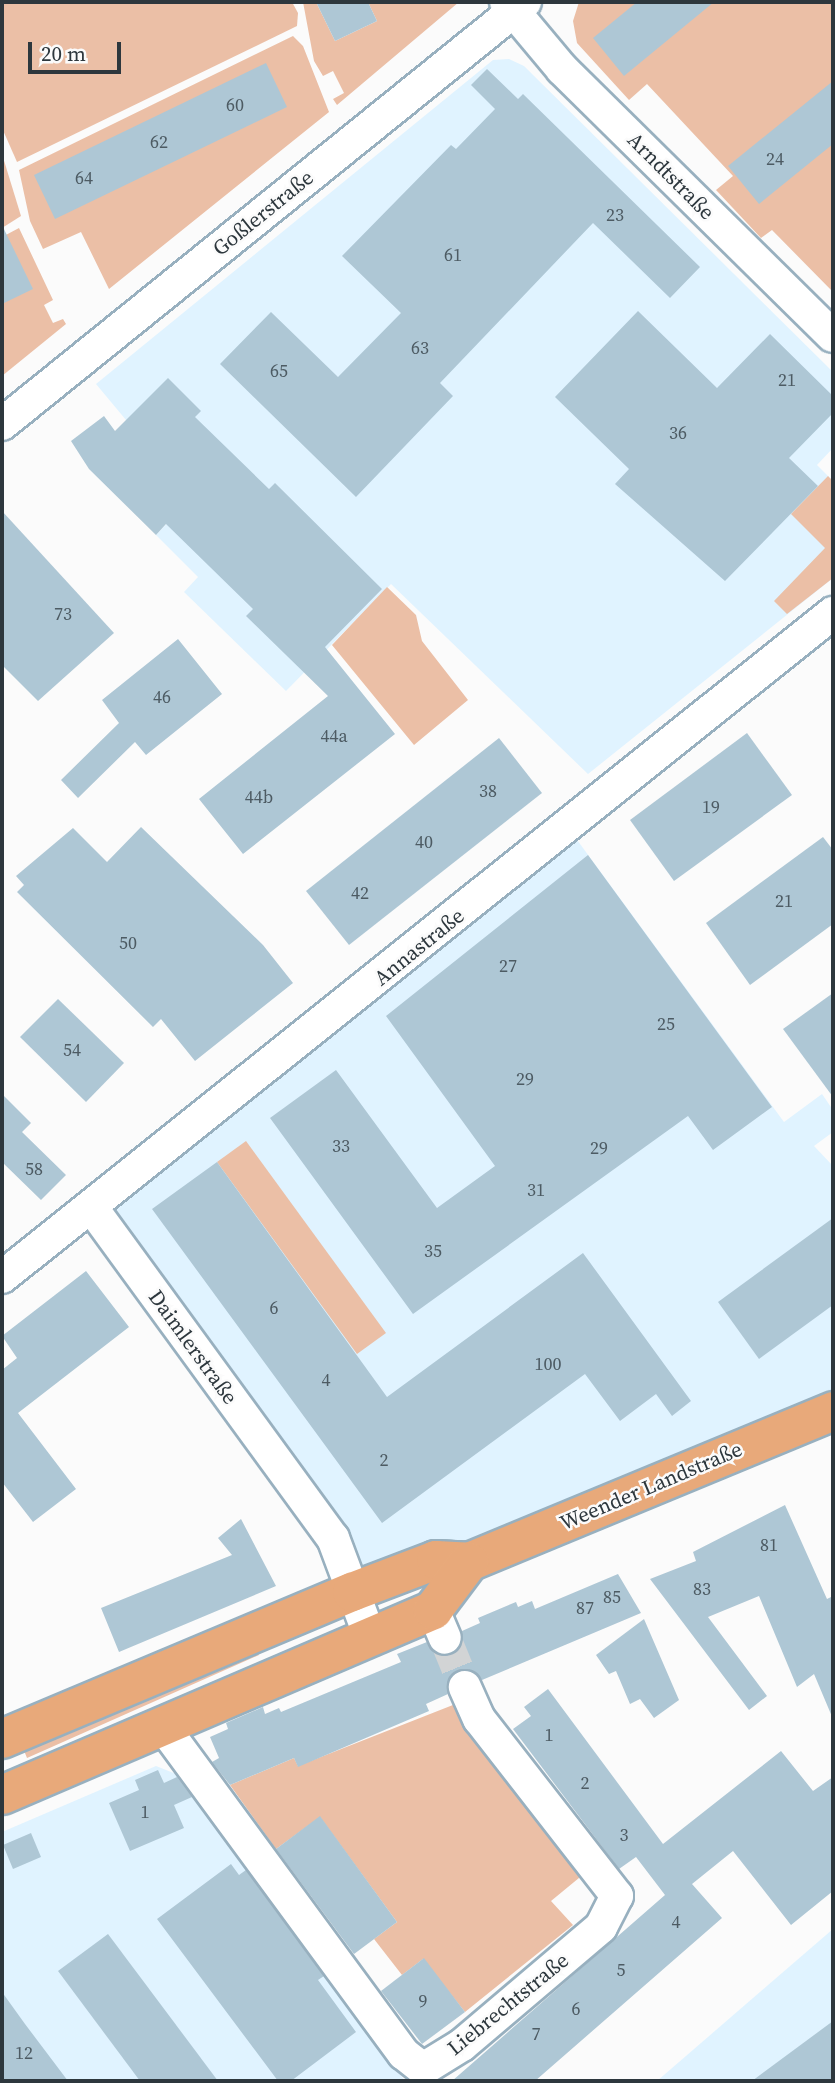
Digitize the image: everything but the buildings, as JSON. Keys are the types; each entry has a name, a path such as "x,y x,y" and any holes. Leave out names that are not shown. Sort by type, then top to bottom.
{"main road":[{"name":"Weender Landstraße","path":"2,1739 116,1690 348,1582 436,1559 469,1562 833,1411"},
{"path":"2,1795 370,1637 439,1624 469,1562"}],"street":[{"name":"Arndtstraße","path":"515,5 562,69 833,337"},
{"name":"Goßlerstraße","path":"2,424 515,5"},
{"name":"Annastraße","path":"2,1277 92,1208 833,613"},
{"name":"Daimlerstraße","path":"92,1208 291,1488 333,1538 348,1582"},
{"path":"348,1582 370,1637"},
{"name":"Liebrechtstraße","path":"162,1726 404,2054 423,2069 462,2045 601,1927 617,1896 479,1719 466,1686"}],"shaded area":[{"path":"2,2 292,2 298,13 297,26 17,162 2,128"},
{"path":"303,2 316,2 335,41 377,21 368,2 459,2 337,105 333,99 344,93 333,71 323,76 314,61"},
{"path":"579,2 833,2 833,292 772,230 761,238 716,190 733,176 647,84 629,100 577,43 573,21"},
{"path":"293,36 303,46 329,112 109,289 81,232 43,249 30,221 19,170"},
{"path":"509,59 524,66 833,372 833,448 817,465 833,481 833,578 588,774 391,584 286,691 184,592 198,577 156,535 191,498 96,384 493,60"},
{"path":"2,154 21,216 2,228"},
{"path":"19,228 53,300 44,305 53,323 63,319 66,324 2,376 2,237"},
{"path":"828,476 833,481 833,578 787,614 774,601 825,548 791,514"},
{"path":"387,587 416,615 422,641 468,700 414,745 332,645"},
{"path":"572,833 784,1122 822,1094 833,1110 833,1132 814,1146 833,1166 833,1402 366,1599 104,1209"},
{"path":"246,1141 386,1333 357,1354 217,1162"},
{"path":"255,1646 259,1655 27,1758 23,1748"},
{"path":"458,1703 585,1873 551,1901 573,1925 465,2012 423,1959 402,1975 374,1939 397,1922 320,1817 276,1849 230,1785 294,1758 298,1766"},
{"path":"156,1766 181,1776 405,2081 2,2081 2,1832"},
{"path":"833,1929 833,2081 657,2081"}],"tunnel":[{"path":"445,1638 465,1687"}]}
